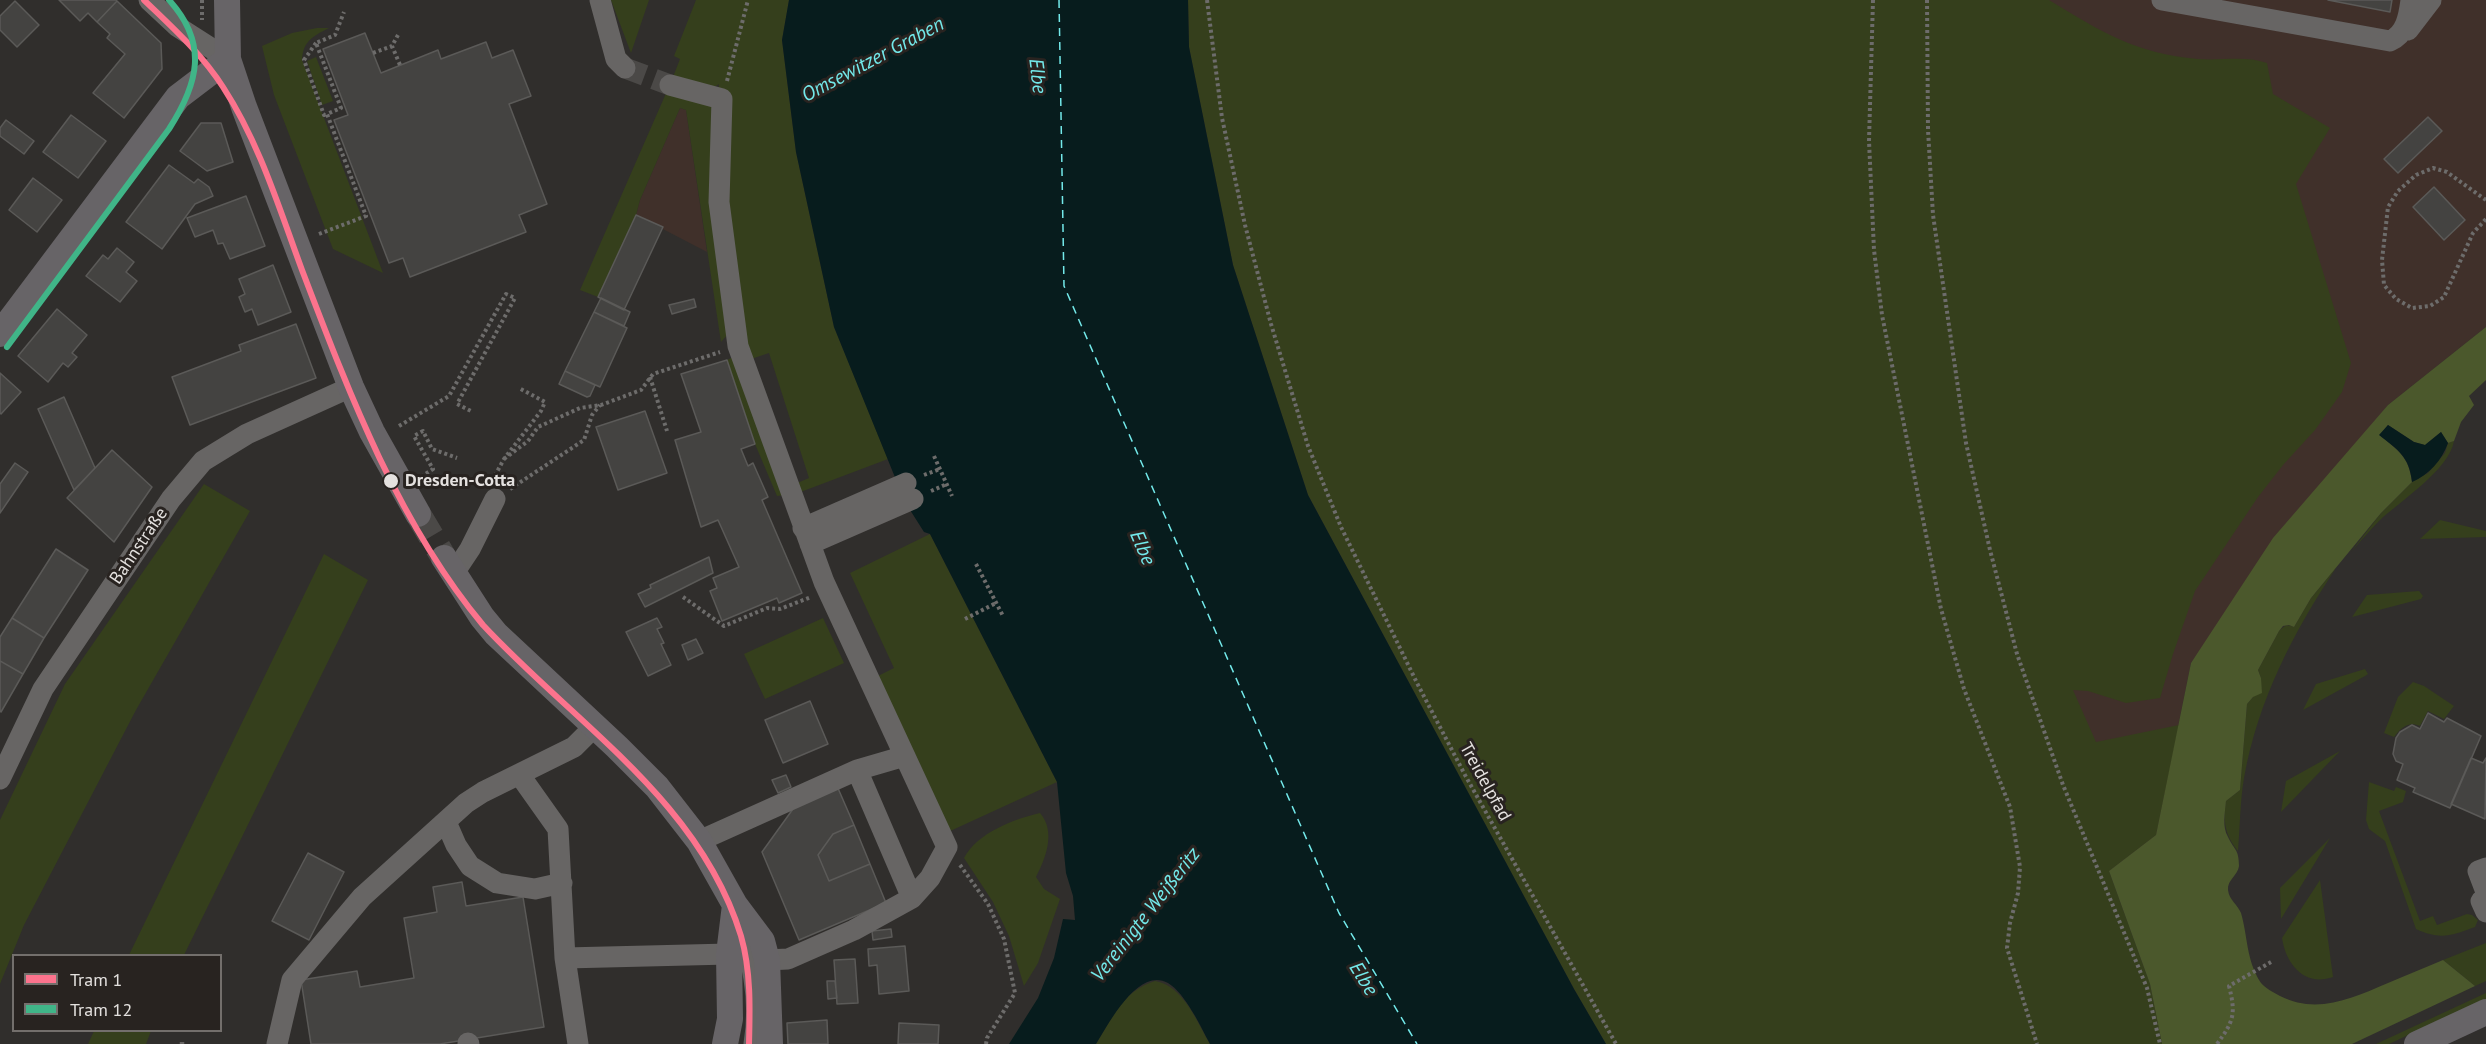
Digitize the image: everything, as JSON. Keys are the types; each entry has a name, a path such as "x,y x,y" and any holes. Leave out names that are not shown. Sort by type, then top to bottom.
{"main road":[{"path":"227,0 228,59 244,107 351,387 372,432 418,514"},
{"path":"0,334 178,97 228,59"},
{"path":"449,565 482,618 496,634 657,787 699,841 735,905 762,941 767,960 770,1044"},
{"path":"725,1044 730,1019 729,954 735,905"},
{"path":"2417,1044 2486,1012"}],"street":[{"path":"149,0 177,27 228,59"},
{"path":"600,0 616,59 625,68"},
{"path":"2162,0 2267,10 2382,40 2398,37 2412,27 2431,0"},
{"path":"2398,37 2408,19 2411,0"},
{"path":"670,85 722,99 718,201 738,346 806,536 828,590 947,847 930,878 912,898 854,930 788,959 767,960"},
{"name":"Bahnstraße","path":"0,779 44,689 171,499 203,461 247,434 351,387"},
{"path":"806,536 918,487"},
{"path":"449,565 470,549 492,494"},
{"path":"277,1044 292,980 362,897 475,798 574,747 595,726"},
{"path":"699,841 857,770 905,756"},
{"path":"857,770 912,898"},
{"path":"519,774 558,829 565,958 578,1044"},
{"path":"446,822 470,867 498,883 535,888 562,883"},
{"path":"2486,868 2478,871 2486,892"},
{"path":"2486,898 2481,901 2486,912"},
{"path":"735,905 756,980 757,1012 754,1044"},
{"path":"565,958 729,954"}],"path":[{"path":"722,99 748,0"},
{"name":"Treidelpfad","path":"1207,0 1222,118 1245,225 1271,324 1308,446 1341,527 1417,683 1465,775 1616,1044"},
{"path":"1873,0 1869,141 1874,250 1882,315 1941,609 1964,688 2010,807 2020,867 2018,893 2010,923 2007,948 2037,1044"},
{"path":"1927,0 1928,129 1933,215 1966,443 1989,550 2017,654 2063,785 2147,988 2160,1044"},
{"path":"316,43 341,108 324,115 304,60 316,43 334,35 344,12"},
{"path":"373,53 392,46 398,35"},
{"path":"392,46 400,65"},
{"path":"319,234 366,216 327,114"},
{"path":"2486,200 2447,172 2433,168 2416,175 2398,191 2388,207 2382,260 2384,285 2396,299 2412,308 2430,306 2444,297 2473,233 2486,219"},
{"path":"399,426 449,396 506,294 514,298 457,404 471,411"},
{"path":"504,459 528,441 538,427 580,408 601,405 641,390 652,374 738,346"},
{"path":"650,377 667,431"},
{"path":"492,494 504,459 546,402 519,388"},
{"path":"492,494 584,440 592,415 601,405"},
{"path":"433,469 414,435 423,431 432,449 457,458"},
{"path":"934,456 952,496"},
{"path":"918,487 940,469"},
{"path":"918,487 947,484"},
{"path":"976,564 1003,616"},
{"path":"683,597 724,626 767,608 780,609 828,590"},
{"path":"965,619 996,603"},
{"path":"947,847 988,904 1004,939 1015,993 987,1038 986,1044"},
{"path":"2217,1044 2230,1025 2234,1008 2229,986 2271,962"}],"shaded area":[{"path":"1941,0 2486,0 2486,327 2388,405 2191,663 2156,835 2109,871 1939,128"},
{"path":"680,108 686,110 707,252 636,215 640,200"}],"green space":[{"path":"611,0 649,0 631,53"},
{"path":"696,0 789,0 782,40 796,152 834,327 888,459 798,493 795,484 809,478 769,353 748,360 729,333 721,342 686,110 680,108 640,200 636,215 598,297 580,290 667,91 716,107 719,84 711,89 673,77 680,59 674,56"},
{"path":"1188,0 2049,0 2102,31 2156,52 2198,59 2241,59 2267,63 2273,94 2330,128 2296,184 2351,363 2342,392 2315,430 2258,497 2195,591 2160,698 2126,703 2088,691 2073,690 2096,742 2179,725 2156,835 2109,871 2150,984 2162,1044 1606,1044 1574,989 1308,495 1233,265 1189,47"},
{"path":"329,28 310,40 304,48 302,60 383,273 333,249 274,95 262,46 292,33"},
{"path":"316,57 333,101 322,105 307,61"},
{"path":"2486,327 2486,380 2469,396 2474,405 2461,422 2454,441 2448,443 2441,432 2425,445 2414,442 2388,425 2380,435 2405,460 2412,482 2381,513 2311,598 2294,627 2283,626 2279,631 2258,670 2262,693 2253,697 2247,704 2240,790 2226,801 2224,820 2226,833 2239,860 2238,869 2228,886 2229,894 2241,913 2256,974 2267,988 2294,1002 2321,1004 2335,1002 2362,994 2443,960 2475,986 2352,1044 2162,1044 2150,984 2109,871 2156,835 2191,663 2273,538 2388,405"},
{"path":"736,359 786,495 777,496 755,444 727,360"},
{"path":"2454,441 2450,452 2434,474 2379,521 2351,552 2381,513 2412,482 2428,473 2445,453 2448,443"},
{"path":"204,484 250,511 136,710 24,925 0,984 0,820 65,684"},
{"path":"2440,520 2486,531 2486,537 2420,539"},
{"path":"930,534 1057,782 948,832 876,677 894,668 850,573"},
{"path":"324,554 368,580 184,954 129,954"},
{"path":"2336,568 2292,642 2258,721 2244,778 2238,851 2228,834 2225,809 2226,801 2240,790 2247,704 2253,697 2261,678 2258,670 2279,631 2286,626 2294,627 2311,598"},
{"path":"2419,591 2423,596 2421,599 2352,617 2367,595"},
{"path":"823,618 844,663 765,699 744,654"},
{"path":"2365,669 2368,674 2365,676 2303,710 2316,684"},
{"path":"2413,682 2424,686 2454,706 2444,719 2428,711 2420,726 2412,724 2405,726 2394,737 2384,733 2398,697"},
{"path":"2340,751 2281,812 2286,781"},
{"path":"2369,782 2394,791 2396,787 2406,791 2403,802 2379,811 2420,921 2433,916 2437,925 2467,914 2478,920 2475,927 2446,936 2432,935 2416,929 2385,841 2369,829 2366,820"},
{"path":"1040,813 1048,828 1048,845 1036,877 1044,889 1060,899 1038,963 1024,986 1009,936 993,902 964,858 978,841 997,828"},
{"path":"2330,838 2281,919 2280,888"},
{"path":"2320,880 2333,977 2313,979 2298,971 2292,964 2282,938"},
{"path":"2486,943 2486,981 2475,986 2443,960"},
{"path":"1155,981 1174,989 1181,997 1210,1044 1096,1044 1127,998 1144,985"},
{"path":"2486,993 2486,999 2389,1044 2376,1044"},
{"path":"93,1032 151,1032 146,1044 88,1044"}],"water":[{"path":"789,0 1188,0 1189,47 1233,265 1308,495 1574,989 1606,1044 1210,1044 1180,994 1168,983 1157,980 1146,983 1125,1000 1096,1044 1009,1044 1038,998 1054,958 1063,919 1075,920 1073,896 1066,873 1057,782 930,534 924,532 905,502 834,327 796,152 782,40"},
{"path":"2388,425 2414,442 2425,445 2441,432 2448,443 2434,466 2412,482 2402,454 2379,435"}],"building":[{"path":"59,0 117,1 97,22 88,13 80,21"},
{"path":"2328,0 2392,0 2390,12"},
{"path":"15,1 39,25 17,47 0,30 0,16"},
{"path":"117,1 161,43 162,69 124,118 93,93 125,54 107,38 110,34 97,22"},
{"path":"365,33 381,73 438,50 441,59 486,42 492,58 513,50 531,96 509,104 547,204 519,215 526,232 410,277 403,258 389,263 334,120 348,115 323,49"},
{"path":"71,115 106,141 78,178 43,152"},
{"path":"2428,117 2442,131 2398,173 2384,159"},
{"path":"6,120 34,141 24,154 0,136 0,128"},
{"path":"201,123 221,123 233,162 207,171 180,151"},
{"path":"169,165 194,183 198,179 209,187 213,196 195,204 162,249 126,222"},
{"path":"33,178 62,200 37,232 9,210"},
{"path":"2434,187 2465,220 2444,240 2413,207"},
{"path":"246,196 265,246 230,259 223,243 218,244 213,230 195,237 187,218"},
{"path":"636,215 663,227 624,310 598,297"},
{"path":"117,248 134,262 126,272 137,281 120,302 86,276 103,255 108,259"},
{"path":"273,265 291,312 258,325 252,309 245,312 239,297 245,294 239,279"},
{"path":"601,298 630,312 624,326 594,312"},
{"path":"694,299 696,307 672,314 669,305"},
{"path":"57,309 87,335 72,353 77,357 68,367 63,363 48,382 18,356"},
{"path":"594,312 627,328 600,387 565,371"},
{"path":"296,324 316,378 190,425 172,377 241,351 239,345"},
{"path":"727,360 755,444 741,449 748,466 753,463 768,497 762,500 802,593 779,603 777,598 722,621 710,591 717,588 713,578 739,567 718,520 701,527 675,440 701,432 681,374"},
{"path":"565,371 595,385 590,396 587,397 559,384"},
{"path":"0,373 21,392 1,414 0,413"},
{"path":"64,397 95,468 74,490 38,409"},
{"path":"645,411 667,473 618,490 596,427"},
{"path":"112,450 152,487 114,542 67,498"},
{"path":"15,463 28,472 0,513 0,484"},
{"path":"56,549 88,570 44,638 12,618"},
{"path":"709,557 713,573 645,607 638,594 651,588 650,585"},
{"path":"12,618 44,638 23,674 0,661 0,637"},
{"path":"657,618 662,627 657,629 664,643 661,644 671,665 648,676 626,632"},
{"path":"696,639 703,653 688,660 682,645"},
{"path":"0,661 23,674 1,712 0,711"},
{"path":"810,701 828,744 783,763 765,720"},
{"path":"2428,713 2444,722 2447,718 2481,736 2450,808 2413,792 2415,788 2397,780 2403,764 2396,761 2393,754 2396,738 2400,732 2412,725 2420,729"},
{"path":"2471,758 2483,763 2486,758 2485,819 2451,804"},
{"path":"786,775 791,787 778,793 772,780"},
{"path":"837,786 854,825 833,834 818,855 829,881 870,864 886,903 799,940 762,852 798,802"},
{"path":"854,825 870,864 829,881 818,855 833,834"},
{"path":"308,853 344,872 309,940 272,921"},
{"path":"462,882 466,906 523,897 544,1027 440,1044 311,1044 301,980 357,971 360,987 414,978 404,918 437,912 433,887"},
{"path":"891,929 892,937 873,940 872,931"},
{"path":"905,946 909,991 879,994 877,965 869,966 868,949"},
{"path":"855,959 858,1003 837,1004 834,960"},
{"path":"827,981 835,981 837,998 828,999"},
{"path":"827,1020 828,1044 788,1044 787,1023"},
{"path":"899,1023 939,1025 938,1044 898,1044"}],"ferry route":[{"path":"1059,0 1064,286 1339,913 1417,1044"}],"tunnel":[{"path":"625,68 670,85"},
{"path":"418,514 444,558"}],"tram line":[{"name":"1","path":"144,0 206,63 223,87 248,131 268,177 338,363 378,455 425,544 483,625 631,767 665,804 696,844 722,888 741,936 747,963 750,1003 749,1044"},
{"name":"12","path":"7,347 169,129 187,96 195,64 194,48 190,32 182,16 169,0"}],"place":[{"name":"Dresden-Cotta","path":"391,481"}],"water label":[{"name":"Omsewitzer Graben","path":"873,60"},
{"name":"Elbe","path":"1037,76"},
{"name":"Elbe","path":"1142,548"},
{"name":"Vereinigte Weißeritz","path":"1146,915"},
{"name":"Elbe","path":"1363,979"}]}
